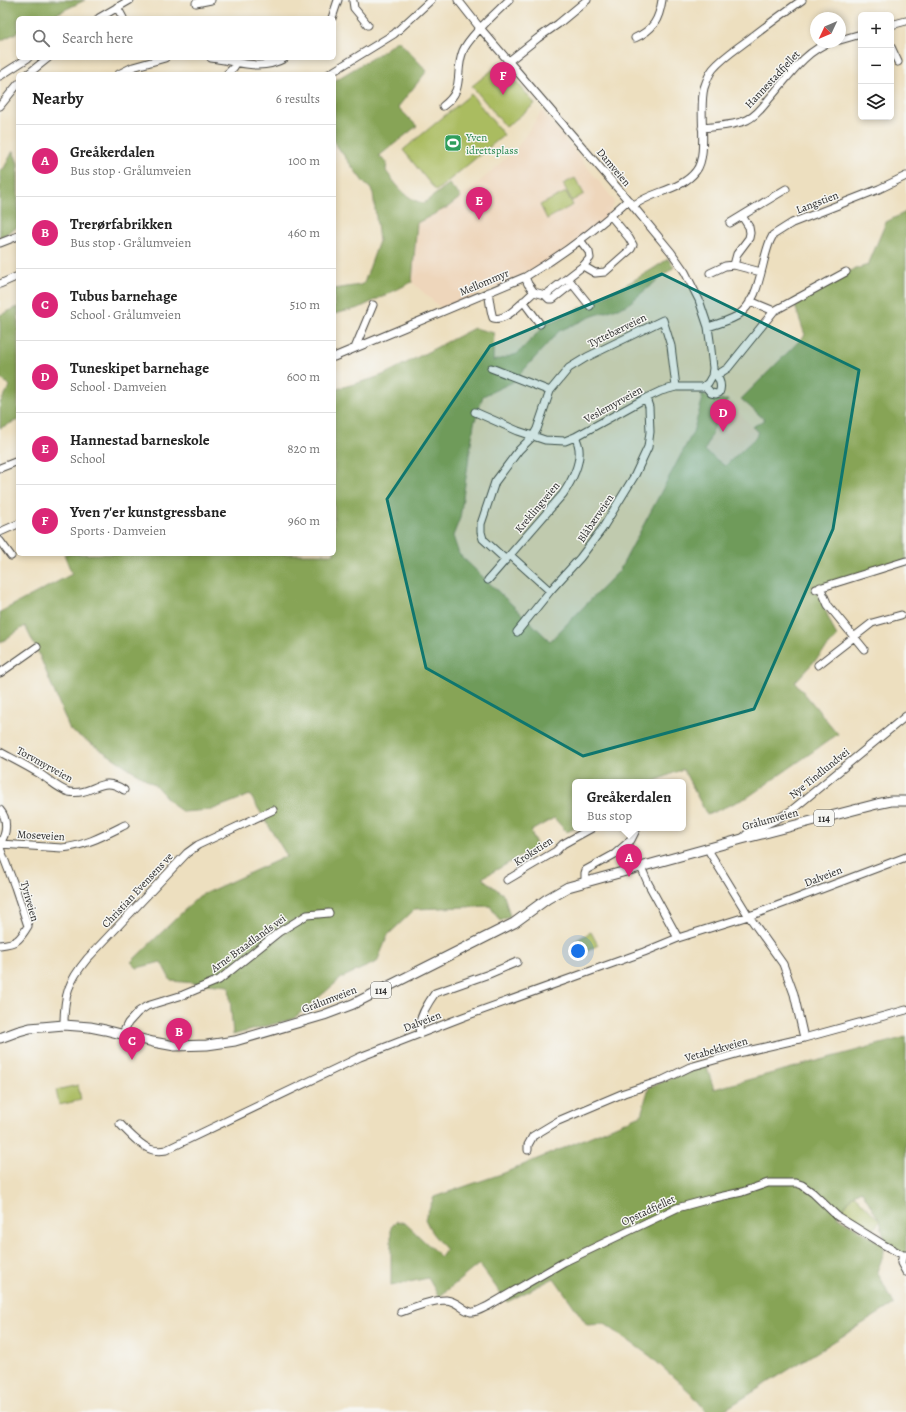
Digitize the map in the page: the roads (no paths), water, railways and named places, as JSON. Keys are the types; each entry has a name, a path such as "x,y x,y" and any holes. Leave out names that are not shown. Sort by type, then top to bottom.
{"main road":[{"name":"Grålumveien","path":"0,1038 30,1028 64,1025 90,1027 123,1033 153,1042 176,1046 217,1045 235,1041 324,1015 365,998 514,923 558,892 568,888 742,839 876,804 891,801 906,801"}],"street":[{"path":"103,16 130,0"},
{"path":"196,3 211,0"},
{"path":"333,16 338,0"},
{"path":"354,0 354,8 368,25"},
{"path":"332,72 394,34 431,0"},
{"name":"Damveien","path":"458,0 480,28 671,252 685,272 699,300 708,328 715,372 721,384 719,393 716,394 711,393 705,386"},
{"path":"443,106 451,100 457,92 460,61 463,50 480,28 509,0"},
{"path":"509,61 587,0"},
{"path":"635,38 646,33 655,23 660,13 662,0"},
{"path":"630,203 640,201 677,185 694,174 701,164 703,94 712,70 725,57 802,0"},
{"path":"117,8 123,16"},
{"path":"894,24 906,21"},
{"path":"846,38 858,35"},
{"name":"Hannestadfjellet","path":"702,128 740,122 753,116 809,55 819,48"},
{"path":"891,48 898,62"},
{"path":"0,76 25,60"},
{"path":"30,72 46,60"},
{"path":"123,72 133,67 158,60"},
{"path":"224,60 262,66 277,60"},
{"path":"229,72 237,62"},
{"path":"0,106 16,86"},
{"name":"Langstien","path":"708,328 736,316 750,301 757,288 773,235 792,223 879,189 906,176"},
{"path":"730,223 786,189"},
{"name":"Mellommyr","path":"336,355 524,277 551,261 610,216 630,203"},
{"path":"584,266 595,273 605,272 632,250 633,245 629,238 610,216"},
{"path":"734,265 737,254 749,238 750,232 749,227 742,216"},
{"path":"0,244 16,237"},
{"path":"524,277 534,292 545,295 549,299 553,299 570,282 590,258 591,255 580,240"},
{"path":"710,273 725,266 734,265 761,272"},
{"path":"705,386 711,380 715,372 728,368 774,311 846,272"},
{"path":"0,284 16,277"},
{"path":"570,282 590,306"},
{"path":"488,292 490,308 493,318 496,319 508,315 534,292"},
{"path":"523,301 540,324"},
{"path":"750,301 774,311"},
{"path":"355,348 372,305"},
{"name":"Tyttebærveien","path":"550,591 483,539 481,524 496,482 519,450 533,436 537,429 550,392 569,368 663,320 671,346 676,387"},
{"path":"491,368 550,392"},
{"name":"Veslemyrveien","path":"533,436 554,441 576,437 661,391 676,387 705,386"},
{"name":"Blåbærveien","path":"517,632 550,591 580,558 602,529 635,475 648,447 650,432 649,407 646,398"},
{"path":"475,412 533,436"},
{"name":"Kreklingveien","path":"488,580 563,494 571,481 580,450 576,437"},
{"path":"0,468 16,462"},
{"path":"0,532 16,525"},
{"path":"0,541 11,556"},
{"path":"864,649 828,606 818,588 906,561"},
{"path":"818,665 872,622 901,615"},
{"path":"0,673 37,647"},
{"name":"Nye Tindlundvei","path":"742,839 748,833 792,810 906,716"},
{"name":"Torvmyrveien","path":"0,752 42,775 67,791 76,793 111,783 124,790"},
{"path":"0,810 6,823 4,836 0,844"},
{"name":"Christian Evensens ve","path":"64,1025 65,998 77,971 187,853 198,845 273,810"},
{"name":"Moseveien","path":"0,844 62,848 72,847 125,825"},
{"name":"Krokstien","path":"507,880 587,831"},
{"path":"585,882 584,873 586,870 615,854 631,840 636,831"},
{"name":"Tyriveien","path":"0,848 28,926 22,937 15,943 0,945"},
{"path":"710,853 748,915 783,964 794,994 804,1038"},
{"name":"Dalveien","path":"120,1124 134,1138 150,1149 155,1151 166,1150 360,1056 678,938 786,902 906,857"},
{"path":"641,867 678,938"},
{"name":"Arne Braadlands vei","path":"123,1033 128,1023 138,1012 147,1006 183,995 219,980 279,932 307,916 330,913"},
{"path":"420,1033 419,1029 421,1019 433,995 437,992 489,974 517,962"},
{"name":"Vetabekkveien","path":"528,1150 528,1145 533,1136 540,1130 558,1120 624,1093 663,1080 690,1067 906,1010"},
{"name":"Opstadfjellet","path":"401,1312 436,1301 446,1300 454,1302 470,1312 476,1311 488,1306 564,1262 677,1208 710,1198 742,1192 768,1183 792,1182 802,1185 813,1193 837,1216 884,1245 904,1255 901,1263 906,1272"}],"place":[{"name":"Yven 7'er kunstgressbane","path":"503,95"},
{"name":"Yven idrettsplass","path":"453,143"},
{"name":"Hannestad barneskole","path":"479,220"},
{"name":"Tuneskipet barnehage","path":"723,432"},
{"name":"Greåkerdalen","path":"629,877"},
{"name":"Trerørfabrikken","path":"179,1051"},
{"name":"Tubus barnehage","path":"132,1060"}]}
